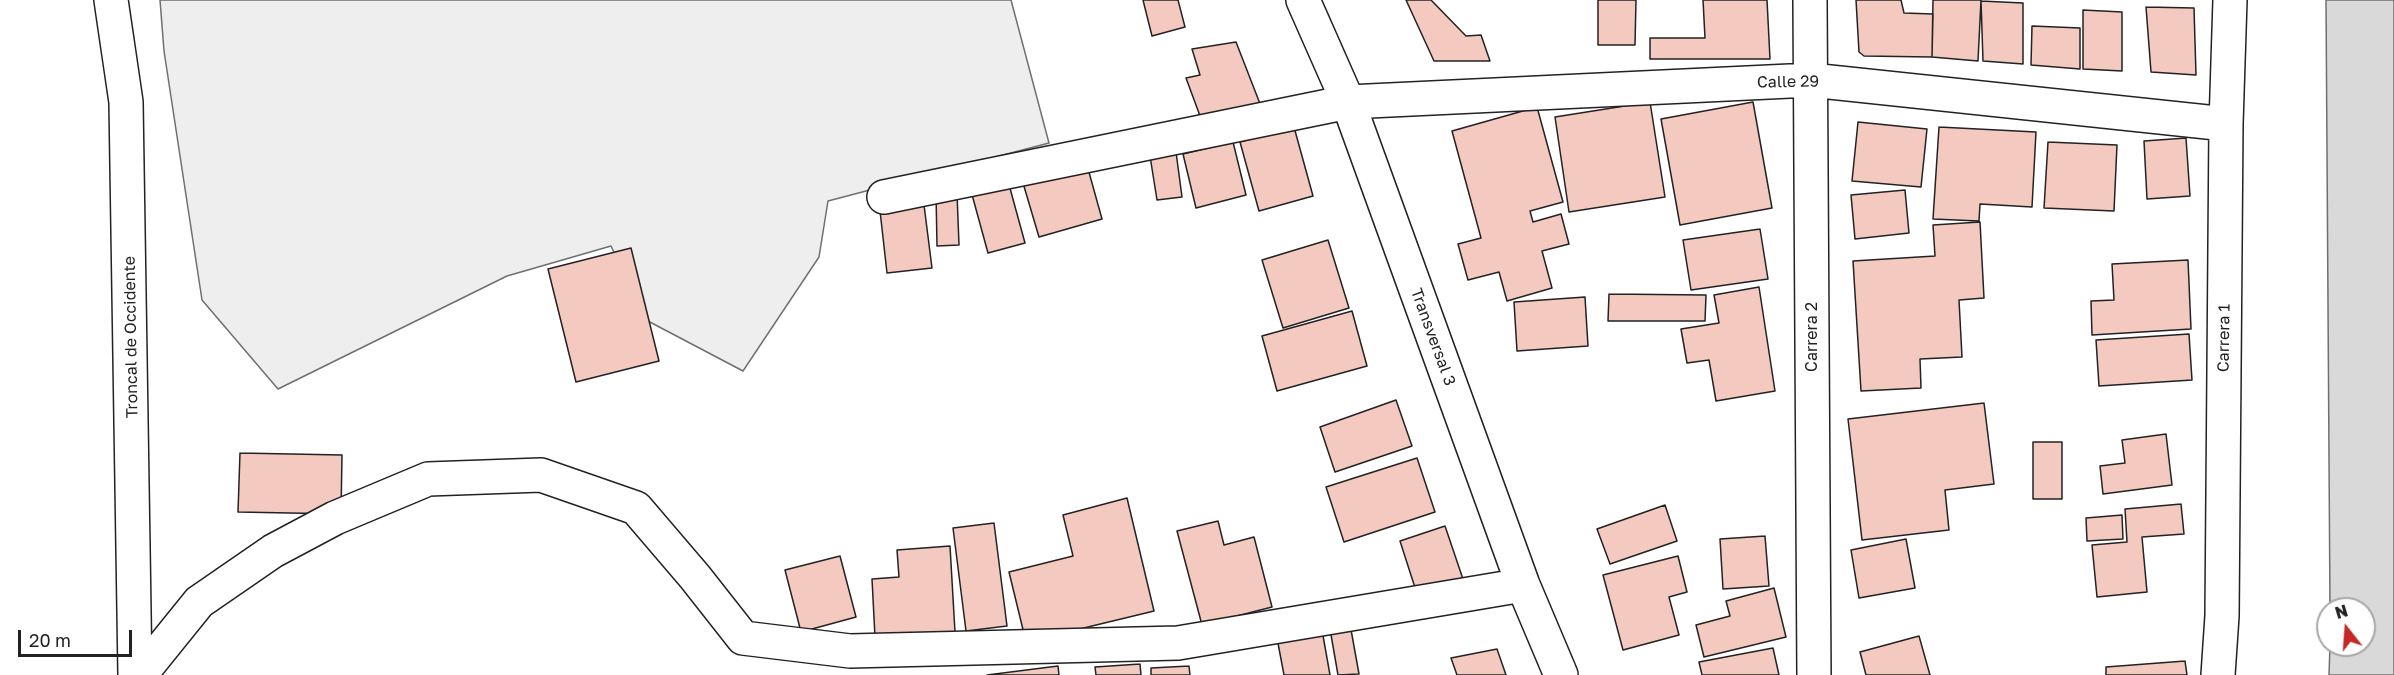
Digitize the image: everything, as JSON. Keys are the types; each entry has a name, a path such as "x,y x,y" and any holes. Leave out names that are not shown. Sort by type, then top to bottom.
{"main road":[{"name":"Troncal de Occidente","path":"111,0 126,102 135,675"},
{"name":"Transversal 3","path":"1304,0 1348,102 1523,585 1561,675"},
{"name":"Carrera 2","path":"1810,0 1814,675"},
{"name":"Carrera 1","path":"2218,675 2222,616 2226,124 2230,0"},
{"name":"Calle 29","path":"884,197 1348,102 1812,80 2226,124"},
{"path":"140,675 199,602 273,550 335,518 428,479 541,475 636,508 743,638 850,663 1178,643 1523,585"}],"shaded area":[{"path":"160,0 1011,0 1049,143 828,201 819,257 743,371 646,320 611,246 507,276 278,389 202,300 164,51"},
{"path":"2326,0 2394,0 2394,675 2329,675 2330,657 2376,657 2376,597 2330,597"}],"building":[{"path":"1143,0 1178,0 1185,27 1152,36"},
{"path":"1406,0 1431,0 1466,36 1481,35 1490,61 1434,61"},
{"path":"1598,0 1636,0 1635,45 1598,45"},
{"path":"1703,0 1767,0 1770,59 1650,59 1650,38 1705,38"},
{"path":"1856,0 1901,0 1904,13 1933,14 1932,57 1864,56 1859,52"},
{"path":"1933,0 1981,0 1978,61 1932,57"},
{"path":"1981,1 2023,3 2023,64 1983,61"},
{"path":"2146,7 2194,8 2196,75 2151,72"},
{"path":"2083,10 2122,12 2122,71 2083,69"},
{"path":"2032,26 2080,28 2080,69 2031,65"},
{"path":"1236,42 1264,114 1203,124 1186,78 1200,75 1192,49"},
{"path":"1650,102 1665,197 1569,212 1555,117"},
{"path":"1753,102 1772,208 1680,225 1661,119"},
{"path":"1537,107 1563,202 1530,211 1533,222 1561,214 1569,244 1542,251 1552,288 1507,301 1499,272 1468,280 1458,244 1481,238 1452,131"},
{"path":"1858,122 1927,129 1921,187 1852,181"},
{"path":"1294,127 1313,196 1259,211 1240,142"},
{"path":"1939,127 2036,132 2032,207 1980,204 1979,221 1933,219"},
{"path":"2186,138 2190,196 2147,199 2144,141"},
{"path":"1233,142 1246,195 1196,208 1183,154"},
{"path":"2048,142 2117,145 2114,211 2044,208"},
{"path":"1176,152 1182,197 1157,200 1150,156"},
{"path":"1087,165 1102,219 1039,237 1023,183"},
{"path":"1008,181 1025,243 988,253 971,191"},
{"path":"1905,190 1909,233 1855,239 1851,195"},
{"path":"957,193 959,245 937,246 936,194"},
{"path":"923,197 932,268 887,273 879,202"},
{"path":"1980,222 1984,298 1959,300 1962,357 1920,359 1921,388 1861,391 1853,261 1935,256 1933,225"},
{"path":"1760,229 1768,279 1691,290 1683,240"},
{"path":"1328,240 1349,308 1283,328 1262,260"},
{"path":"631,248 659,361 576,382 548,269"},
{"path":"2188,260 2191,329 2092,335 2091,301 2114,300 2112,264"},
{"path":"1759,287 1775,391 1716,401 1709,360 1687,363 1681,329 1719,323 1714,295"},
{"path":"1609,294 1706,295 1705,321 1608,321"},
{"path":"1585,297 1588,346 1517,351 1514,302"},
{"path":"1352,311 1367,366 1277,391 1262,336"},
{"path":"2189,334 2192,380 2099,386 2096,340"},
{"path":"1396,400 1412,446 1335,472 1320,427"},
{"path":"1984,403 1994,484 1945,490 1949,530 1862,540 1848,419"},
{"path":"2166,434 2172,485 2103,494 2100,466 2125,463 2122,440"},
{"path":"2033,442 2062,442 2062,499 2033,499"},
{"path":"240,453 342,455 341,514 238,512"},
{"path":"1417,458 1435,512 1344,542 1326,487"},
{"path":"1127,498 1154,611 1026,642 1009,572 1073,556 1063,515"},
{"path":"2181,504 2184,534 2142,537 2147,592 2097,597 2092,545 2127,542 2125,509"},
{"path":"1665,505 1677,541 1610,564 1597,529"},
{"path":"2122,515 2123,539 2087,541 2086,518"},
{"path":"1218,521 1224,545 1254,537 1272,607 1202,625 1177,531"},
{"path":"994,523 1007,626 966,631 953,528"},
{"path":"1445,526 1464,582 1418,597 1400,541"},
{"path":"1765,536 1769,586 1723,589 1720,539"},
{"path":"1906,539 1915,588 1859,598 1851,550"},
{"path":"950,546 955,632 875,637 872,579 899,577 897,550"},
{"path":"840,556 856,617 801,632 785,570"},
{"path":"1678,556 1687,592 1669,597 1679,635 1623,650 1603,575"},
{"path":"1774,588 1786,637 1704,657 1696,625 1730,616 1726,601"},
{"path":"1350,624 1359,674 1338,675 1330,629"},
{"path":"1322,630 1330,675 1284,675 1277,638"},
{"path":"1919,636 1930,675 1866,675 1860,652"},
{"path":"1773,648 1779,675 1702,675 1699,662"},
{"path":"1497,649 1506,675 1457,675 1451,658"},
{"path":"2185,661 2187,675 2106,675 2106,667"},
{"path":"1140,664 1141,675 1096,675 1095,667"},
{"path":"1058,666 1059,675 987,675"},
{"path":"1189,666 1190,675 1151,675 1151,668"}]}
